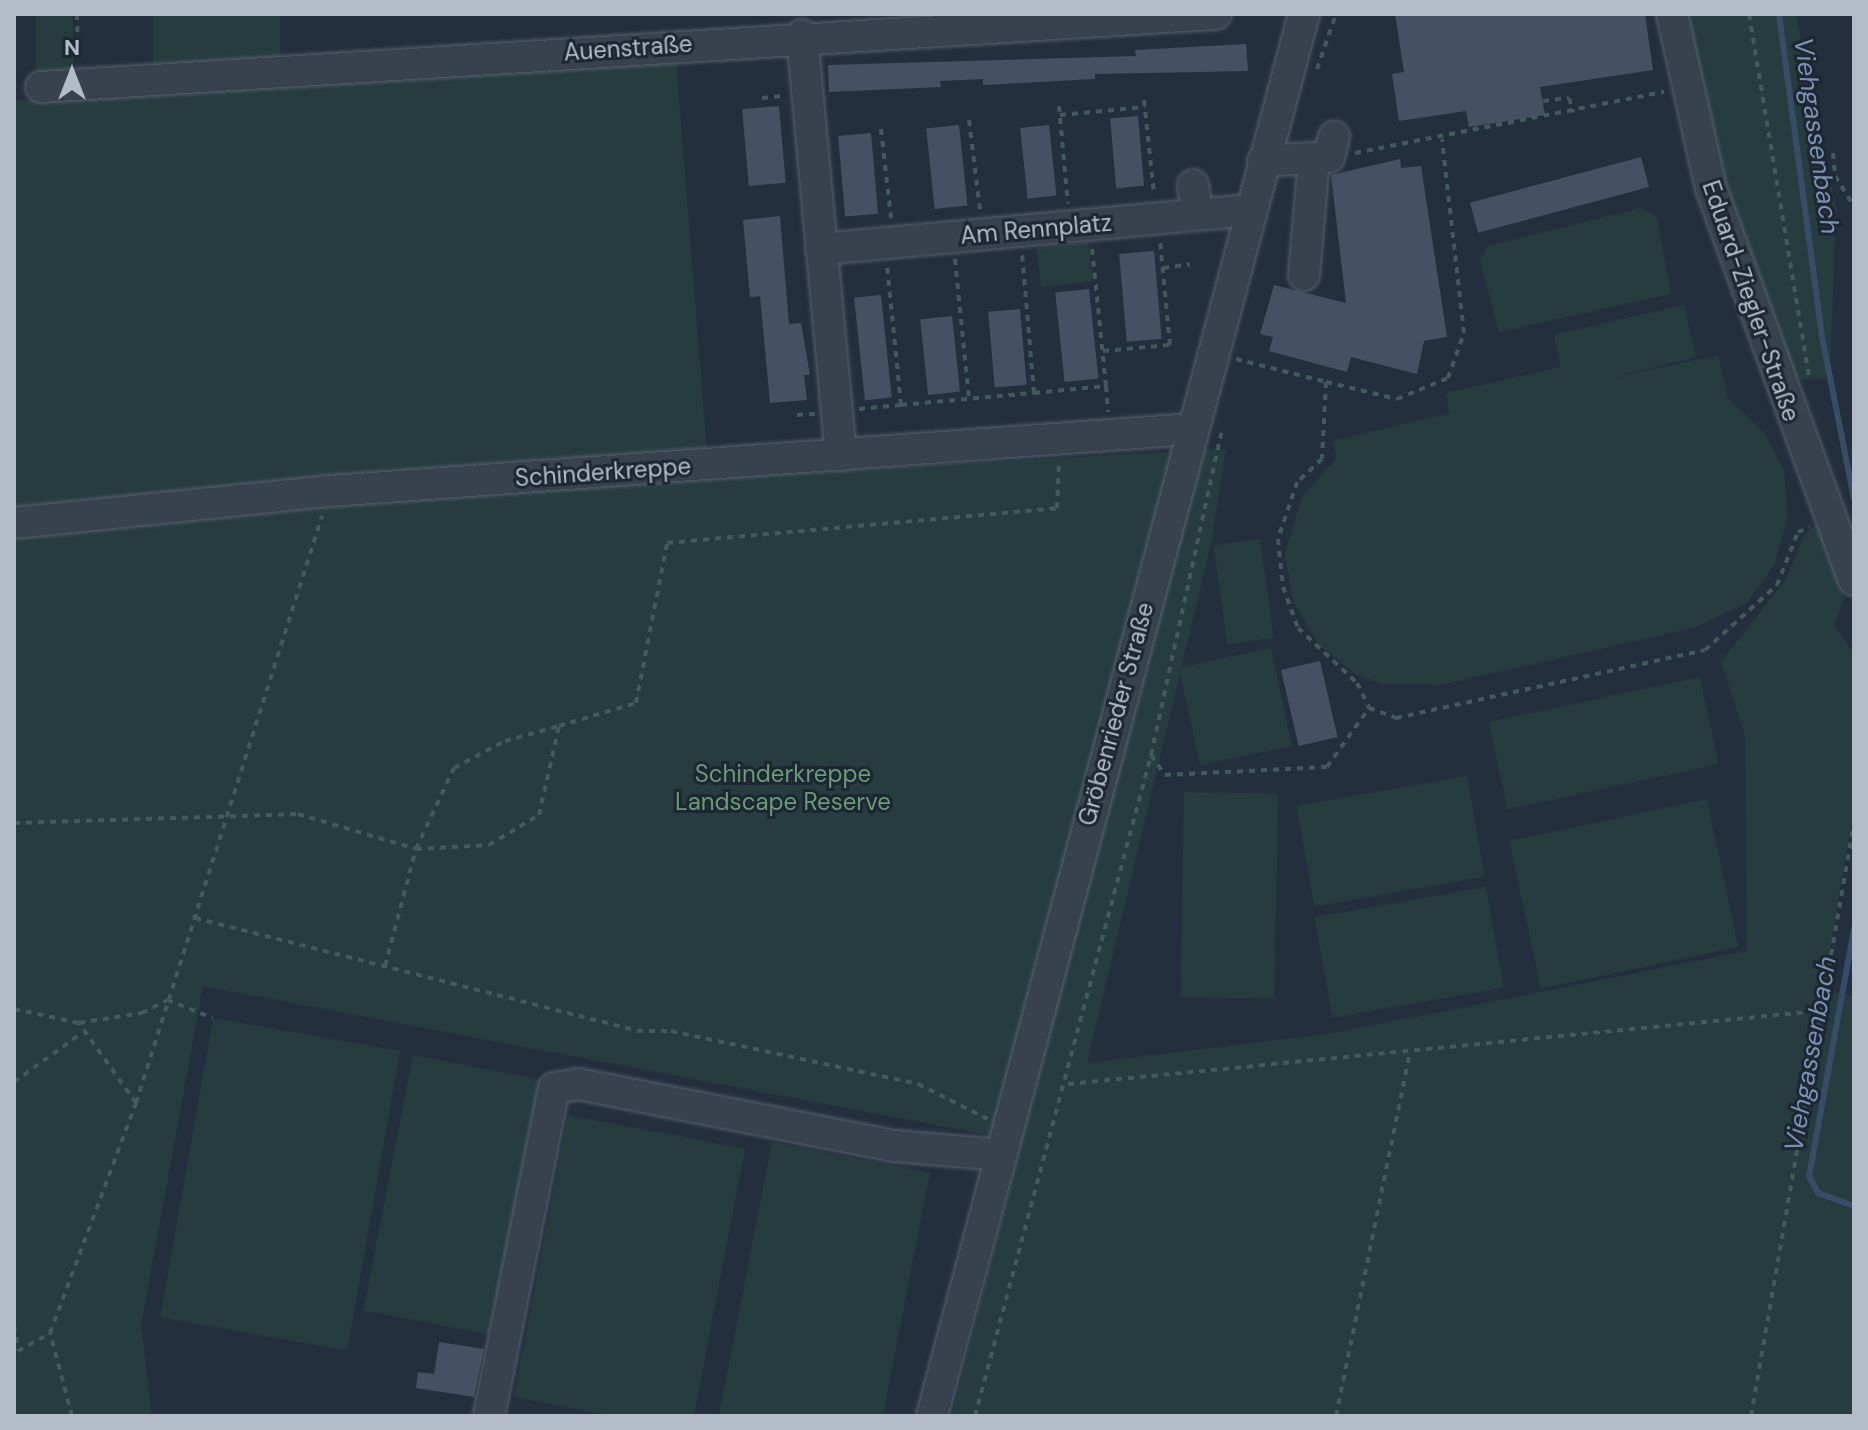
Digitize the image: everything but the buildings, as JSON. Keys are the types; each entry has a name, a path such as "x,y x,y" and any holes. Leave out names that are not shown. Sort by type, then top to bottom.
{"street":[{"name":"Auenstraße","path":"41,87 802,35 1121,16 1216,14"},
{"name":"Gröbenrieder Straße","path":"932,1416 1006,1141 1206,433 1210,353 1304,14"},
{"name":"Eduard-Ziegler-Straße","path":"1672,14 1684,88 1736,263 1854,580"},
{"path":"802,35 841,455"},
{"path":"1263,161 1326,151 1304,275"},
{"path":"1176,215 1193,185"},
{"name":"Am Rennplatz","path":"821,249 1250,210"},
{"name":"Schinderkreppe","path":"14,523 330,491 799,453 841,455 885,427 947,422 1012,436 1072,416 1206,433"},
{"path":"489,1416 554,1088 578,1084 895,1146 1006,1141"}],"path":[{"path":"77,14 79,85"},
{"path":"1749,14 1795,328 1812,390"},
{"path":"1326,151 1442,139 1684,88"},
{"path":"1543,101 1569,98 1573,112"},
{"path":"1103,351 1132,352 1170,345 1163,268 1176,215 1144,100"},
{"path":"385,966 416,849 454,768 505,741 636,703 667,543 1057,508 1072,416 1106,386 1103,351 1059,106"},
{"path":"1060,115 1145,107"},
{"path":"969,120 969,399"},
{"path":"797,415 837,411 885,427 901,405 881,129"},
{"path":"1210,353 1397,399 1448,378 1464,333 1442,139"},
{"path":"1833,153 1835,176 1854,206"},
{"path":"1020,231 1034,393"},
{"path":"1163,268 1190,264"},
{"path":"1326,382 1322,459 1297,482 1278,539 1283,587 1298,628 1357,683 1369,708 1396,718 1705,650 1777,585 1798,532 1829,519"},
{"path":"901,405 947,422 969,399 1034,393 1072,416"},
{"path":"975,1416 1067,1084 1151,755 1206,433"},
{"path":"72,1416 50,1333 136,1103 330,491"},
{"path":"1151,755 1165,775 1327,767 1369,708"},
{"path":"14,823 298,814 416,849 489,845 539,815 559,726"},
{"path":"1751,1416 1818,1011 1854,823"},
{"path":"195,918 637,1031 671,1031 918,1084 1006,1141"},
{"path":"14,1009 79,1023 142,1013 167,1000 213,1018"},
{"path":"1067,1084 1818,1011"},
{"path":"79,1023 82,1033 136,1103"},
{"path":"14,1082 82,1033"},
{"path":"1336,1416 1410,1052"},
{"path":"14,1325 18,1351 50,1333"}],"green space":[{"path":"36,14 73,14 73,80 36,80"},
{"path":"153,14 280,14 280,75 153,75"},
{"path":"1684,14 1796,14 1836,208 1830,378 1789,381 1700,106"},
{"name":"Schinderkreppe Landscape Reserve","path":"675,47 709,477 1226,449 1211,544 1087,1063 1329,1034 1747,951 1745,735 1721,662 1785,581 1805,534 1819,521 1844,599 1834,625 1854,654 1854,807 1823,990 1854,996 1854,1416 952,1416 1021,1141 203,986 141,1326 152,1416 14,1416 14,100"},
{"path":"1641,208 1657,217 1671,294 1499,332 1480,261 1488,246"},
{"path":"1088,242 1093,281 1041,287 1036,248"},
{"path":"1684,305 1696,357 1611,378 1718,356 1728,398 1766,435 1784,471 1788,516 1775,564 1746,603 1697,627 1439,685 1382,684 1357,675 1320,646 1293,602 1285,553 1302,497 1336,459 1333,441 1450,413 1446,393 1561,367 1554,335"},
{"path":"1260,539 1274,638 1227,645 1213,546"},
{"path":"1271,648 1292,746 1200,765 1179,668"},
{"path":"1700,677 1719,764 1507,809 1489,722"},
{"path":"1467,776 1485,876 1314,906 1297,806"},
{"path":"1184,792 1278,794 1274,999 1180,997"},
{"path":"1707,799 1738,947 1541,989 1509,841"},
{"path":"1486,887 1504,987 1332,1018 1315,917"},
{"path":"213,1018 400,1051 347,1350 160,1317"},
{"path":"413,1055 544,1080 494,1336 363,1310"},
{"path":"568,1115 745,1149 694,1416 613,1416 514,1397"},
{"path":"772,1142 930,1173 883,1416 719,1416"}],"waterway":[{"name":"Viehgassenbach","path":"1779,14 1823,342 1854,499"},
{"name":"Viehgassenbach","path":"1854,929 1809,1176 1818,1193 1854,1206"}]}
